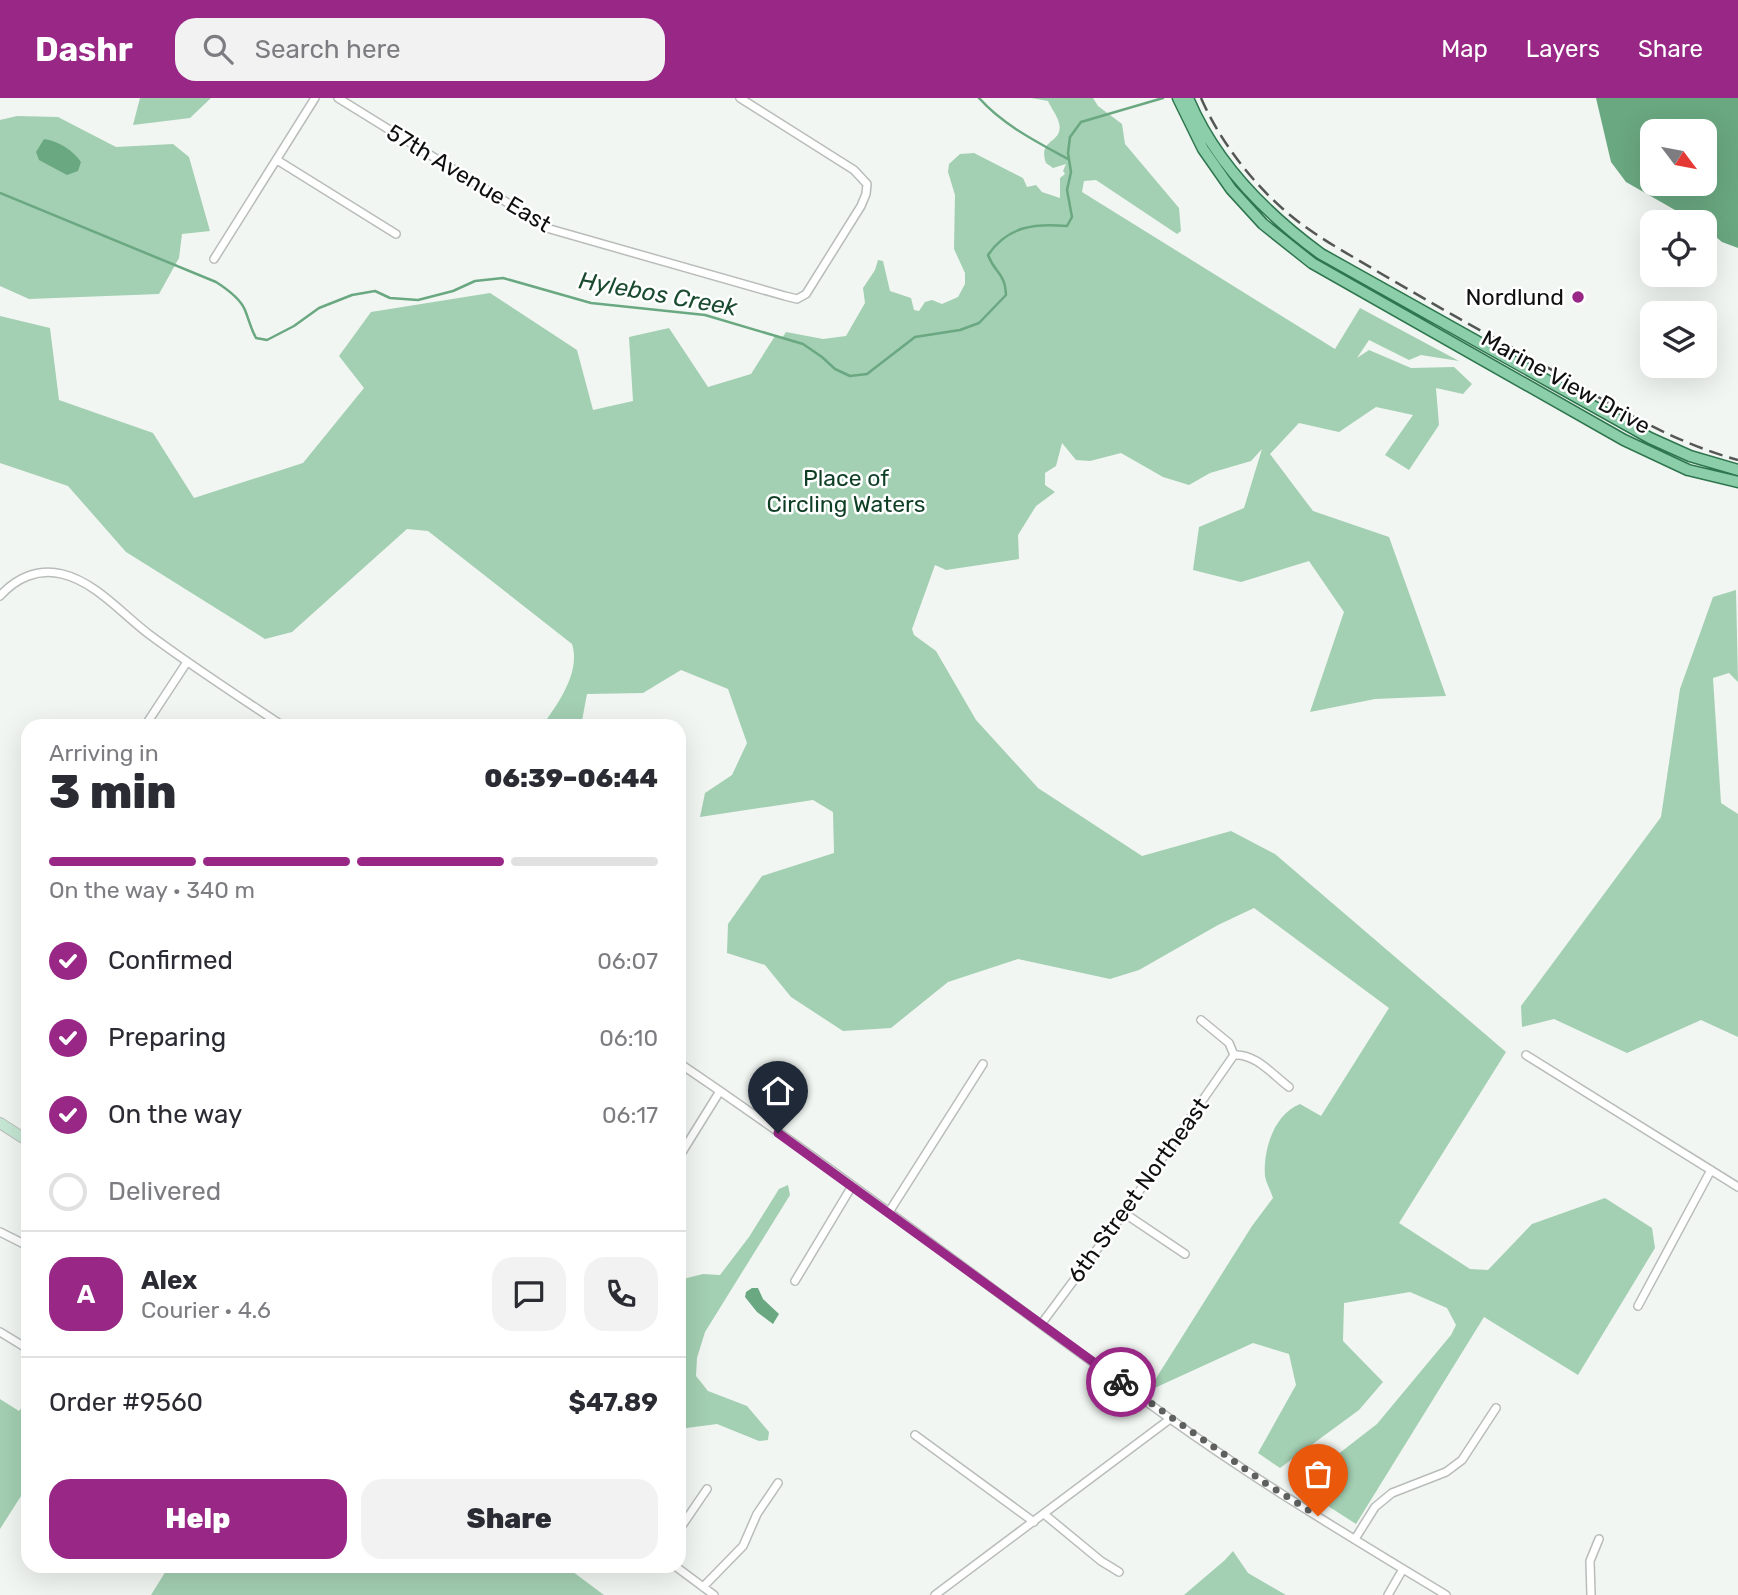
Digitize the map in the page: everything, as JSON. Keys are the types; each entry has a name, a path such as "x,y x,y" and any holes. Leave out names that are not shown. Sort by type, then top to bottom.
{"main road":[{"name":"Marine View Drive","path":"1178,98 1188,107 1245,188 1296,236 1321,254 1657,442 1690,456 1738,470"},
{"name":"Marine View Drive","path":"1188,107 1203,149 1231,189 1264,224 1312,263 1624,440 1688,470 1738,482"}],"street":[{"path":"214,259 315,98"},
{"name":"57th Avenue East","path":"338,98 550,229 800,298 806,294 861,206 867,184 854,170 740,98"},
{"path":"277,160 396,234"},
{"path":"0,596 15,582 30,574 63,574 83,583 187,662 272,719"},
{"path":"150,719 187,662"},
{"path":"1200,1020 1228,1042 1234,1055 1255,1060 1289,1087"},
{"name":"6th Street Northeast","path":"1042,1323 1124,1213 1234,1055"},
{"path":"1526,1055 1738,1187"},
{"path":"889,1212 983,1064"},
{"path":"686,1068 1042,1323 1170,1419 1265,1483 1446,1595"},
{"path":"686,1146 720,1091"},
{"path":"0,1123 21,1136"},
{"path":"1639,1306 1711,1170"},
{"path":"795,1280 852,1186"},
{"path":"1124,1213 1185,1254"},
{"path":"0,1232 21,1242"},
{"path":"0,1332 21,1345"},
{"path":"1355,1539 1375,1507 1392,1493 1455,1467 1468,1452 1496,1408"},
{"path":"935,1595 1170,1419"},
{"path":"915,1435 1034,1522"},
{"path":"703,1587 743,1546 757,1514 778,1483"},
{"path":"686,1520 707,1489"},
{"path":"1044,1514 1101,1561 1119,1572"},
{"path":"1591,1595 1590,1561 1599,1539"},
{"path":"1388,1595 1403,1569"},
{"path":"684,1573 714,1595"}],"green space":[{"path":"140,98 211,98 190,118 133,125"},
{"name":"Place of Circling Waters","path":"1031,98 1093,98 1098,106 1122,124 1125,144 1179,208 1181,231 1177,234 1096,180 1084,181 1082,192 1335,349 1360,308 1459,361 1421,355 1409,360 1369,340 1357,358 1369,350 1411,368 1454,367 1472,384 1463,394 1436,388 1439,425 1409,470 1385,455 1413,415 1376,407 1339,432 1299,423 1270,454 1313,511 1389,537 1446,696 1375,699 1310,712 1344,612 1309,561 1241,582 1193,570 1199,527 1244,508 1262,449 1251,461 1210,473 1189,485 1163,477 1121,453 1090,461 1076,460 1062,443 1056,466 1045,473 1045,485 1055,492 1036,506 1018,535 1019,559 946,570 935,565 912,629 914,635 936,651 976,720 1038,788 1142,856 1231,831 1275,854 1506,1052 1399,1223 1470,1269 1488,1270 1532,1224 1605,1198 1652,1228 1655,1248 1578,1375 1484,1317 1356,1524 1297,1486 1377,1424 1451,1335 1456,1325 1447,1308 1410,1292 1344,1303 1343,1341 1383,1382 1359,1410 1280,1468 1258,1453 1296,1385 1289,1354 1253,1343 1148,1391 1252,1226 1273,1198 1266,1179 1265,1166 1268,1144 1277,1124 1291,1109 1300,1104 1321,1116 1389,1008 1254,908 1218,925 1139,970 1110,979 1018,959 948,982 891,1028 843,1031 791,997 765,965 727,953 728,924 762,876 834,853 833,812 813,800 700,817 705,793 732,775 747,743 728,689 681,670 643,693 587,694 582,719 547,719 571,676 574,655 572,644 428,531 407,529 292,632 265,639 126,552 68,486 0,463 0,316 50,328 59,400 153,433 194,498 303,463 364,388 339,356 371,312 490,293 577,350 593,410 633,401 629,337 669,328 708,387 751,374 775,336 782,338 786,332 823,339 846,336 865,303 863,288 878,260 883,261 890,291 911,298 914,310 919,311 925,302 932,300 942,304 958,297 965,284 965,273 954,249 955,195 948,172 949,164 960,154 974,153 1023,178 1027,187 1036,185 1042,192 1060,198 1060,178 1065,174 1063,171 1066,164 1053,168 1046,163 1044,155 1047,145 1060,130 1057,117 1048,101"},
{"path":"17,116 58,117 116,147 173,144 189,157 210,231 182,234 179,258 159,294 29,299 0,286 0,120"},
{"path":"1736,590 1738,682 1729,673 1713,678 1721,803 1738,814 1738,1037 1701,1020 1627,1053 1554,1019 1522,1027 1521,1006 1661,817 1680,689 1713,597"},
{"path":"788,1185 790,1195 705,1332 697,1358 696,1376 708,1391 747,1406 769,1432 768,1440 759,1441 717,1424 686,1428 686,1278 703,1274 720,1275 749,1237 779,1189"},
{"path":"0,1399 19,1411 21,1408 21,1496 0,1529"},
{"path":"1233,1551 1248,1573 1286,1595 1184,1595"},
{"path":"165,1573 574,1573 604,1595 151,1595"}],"shaded area":[{"path":"1596,98 1738,98 1738,248 1717,238 1717,210 1675,210 1650,196 1717,196 1717,119 1640,119 1640,190 1626,182 1611,162"},
{"path":"44,139 60,144 74,154 81,162 78,171 67,175 39,160 36,152"},
{"path":"758,1288 763,1299 779,1314 773,1324 757,1312 745,1297 746,1292"}],"waterway":[{"path":"979,98 1010,125 1068,159"},
{"name":"Hylebos Creek","path":"0,193 216,282 240,302 256,338 267,340 294,326 319,308 352,295 375,291 390,298 418,300 453,291 475,281 503,278 591,303 705,315 803,344 835,369 850,376 867,374 915,337 960,330 979,323 1006,295 1002,277 988,255 996,245 1023,228 1067,226 1072,217 1067,190 1071,172 1068,153 1070,137 1081,122 1163,98"}],"railway":[{"path":"1201,98 1226,143 1247,172 1283,209 1318,235 1430,302 1651,426 1708,451 1738,460"}],"way so far":[{"path":"1121,1382 1170,1419 1318,1516"}],"place":[{"name":"Nordlund","path":"1578,297"}],"route":[{"path":"778,1133 1121,1382"}]}
